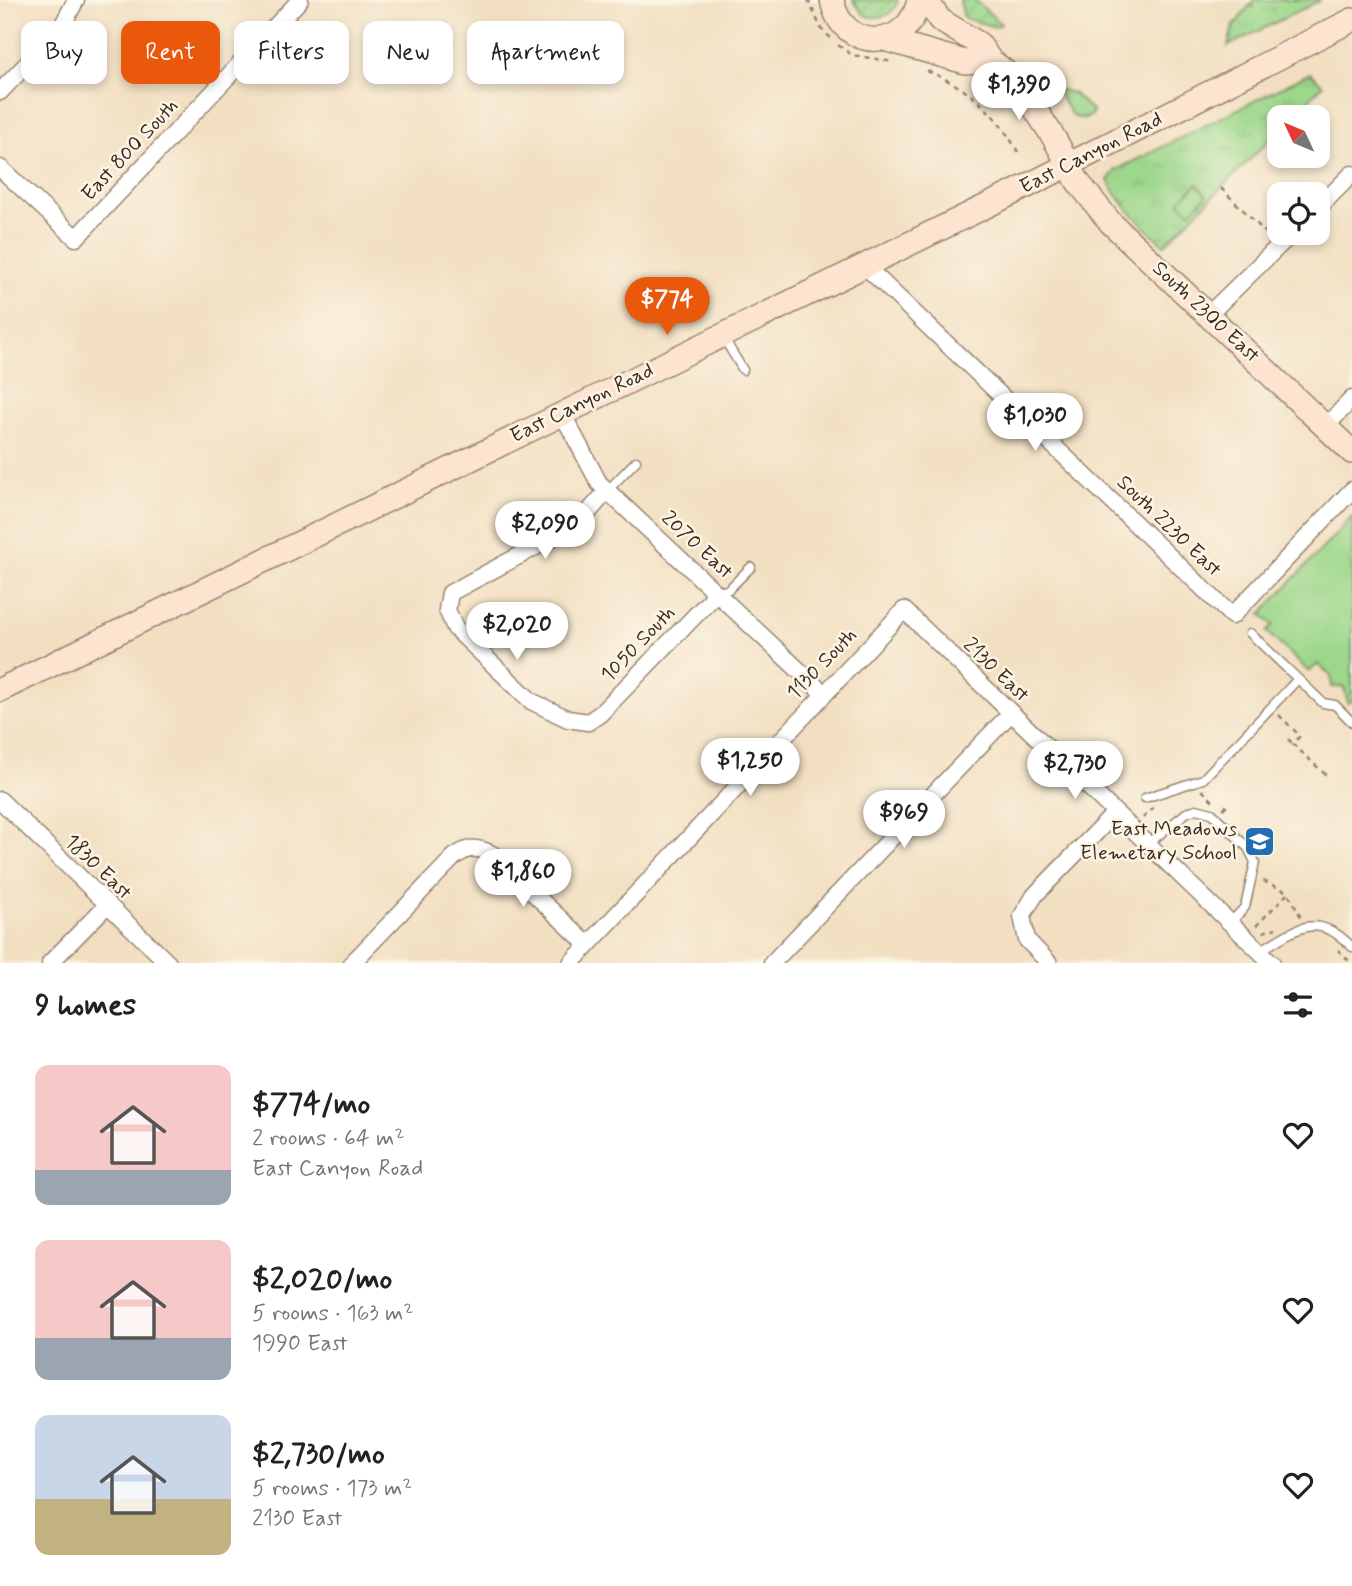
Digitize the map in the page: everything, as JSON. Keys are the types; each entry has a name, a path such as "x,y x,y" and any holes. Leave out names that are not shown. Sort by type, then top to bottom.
{"main road":[{"path":"832,0 840,21 848,30 872,40 884,39 965,62 990,60"},
{"path":"884,39 904,29 911,21 919,0"},
{"name":"South 2300 East","path":"926,0 940,20 979,44 990,60 1016,80 1078,182 1110,222 1352,452"},
{"name":"East Canyon Road","path":"0,690 1069,165 1352,20"}],"street":[{"path":"0,92 61,28 76,0"},
{"name":"East 800 South","path":"0,167 76,238 300,0"},
{"path":"1330,196 1352,174"},
{"path":"1208,315 1280,245"},
{"name":"South 2230 East","path":"863,264 1232,616 1352,490"},
{"path":"1326,426 1352,399"},
{"name":"2070 East","path":"562,413 599,482 607,491 823,693"},
{"name":"1050 South","path":"607,491 578,524 450,593 447,610 455,628 531,701 568,719 588,722 600,714 717,593"},
{"name":"1130 South","path":"571,963 904,610"},
{"name":"2130 East","path":"904,610 1272,963"},
{"path":"772,963 1011,713"},
{"name":"1830 East","path":"0,800 167,963"},
{"path":"1049,963 1027,940 1022,916 1035,895 1115,813"},
{"path":"352,963 454,857 466,849 479,848 492,854 587,944"},
{"path":"50,963 107,905"}],"lane":[{"path":"721,334 743,370"},
{"path":"607,491 636,460"},
{"path":"717,593 729,589 751,567"},
{"path":"1250,633 1323,703 1335,705 1352,722"},
{"path":"1145,798 1203,779 1298,679"},
{"path":"1147,844 1186,813 1196,809 1212,813 1254,856 1251,889 1245,907 1230,923"},
{"path":"1260,951 1291,932 1318,925 1336,932 1352,947"}],"path":[{"path":"808,0 821,30 852,55 905,62"},
{"path":"918,68 975,96 992,112 1018,152"},
{"path":"1221,188 1267,234"},
{"path":"1276,713 1300,736 1293,744"},
{"path":"1288,739 1325,775"},
{"path":"1191,792 1201,789 1217,805"},
{"path":"1143,818 1158,803"},
{"path":"1258,892 1261,880 1288,892 1302,920"},
{"path":"1256,926 1288,892"},
{"path":"1331,943 1351,963"}],"green space":[{"path":"853,0 898,0 893,10 885,16 875,17 864,15"},
{"path":"960,0 975,0 1001,24 995,27 964,18"},
{"path":"1254,0 1321,0 1228,46 1233,27 1250,5 1254,8 1251,4"},
{"path":"1310,73 1323,85 1304,105 1267,105 1267,142 1164,245 1126,207 1114,190 1108,180 1116,170"},
{"path":"1056,89 1073,93 1093,112 1091,115 1084,118 1072,116"},
{"path":"1197,184 1207,195 1190,212 1179,201"},
{"path":"1352,517 1352,701 1348,703 1344,687 1332,687 1331,676 1318,664 1309,672 1267,632 1273,625 1261,614"}],"place":[{"name":"East Meadows Elemetary School","path":"1260,841"}]}
